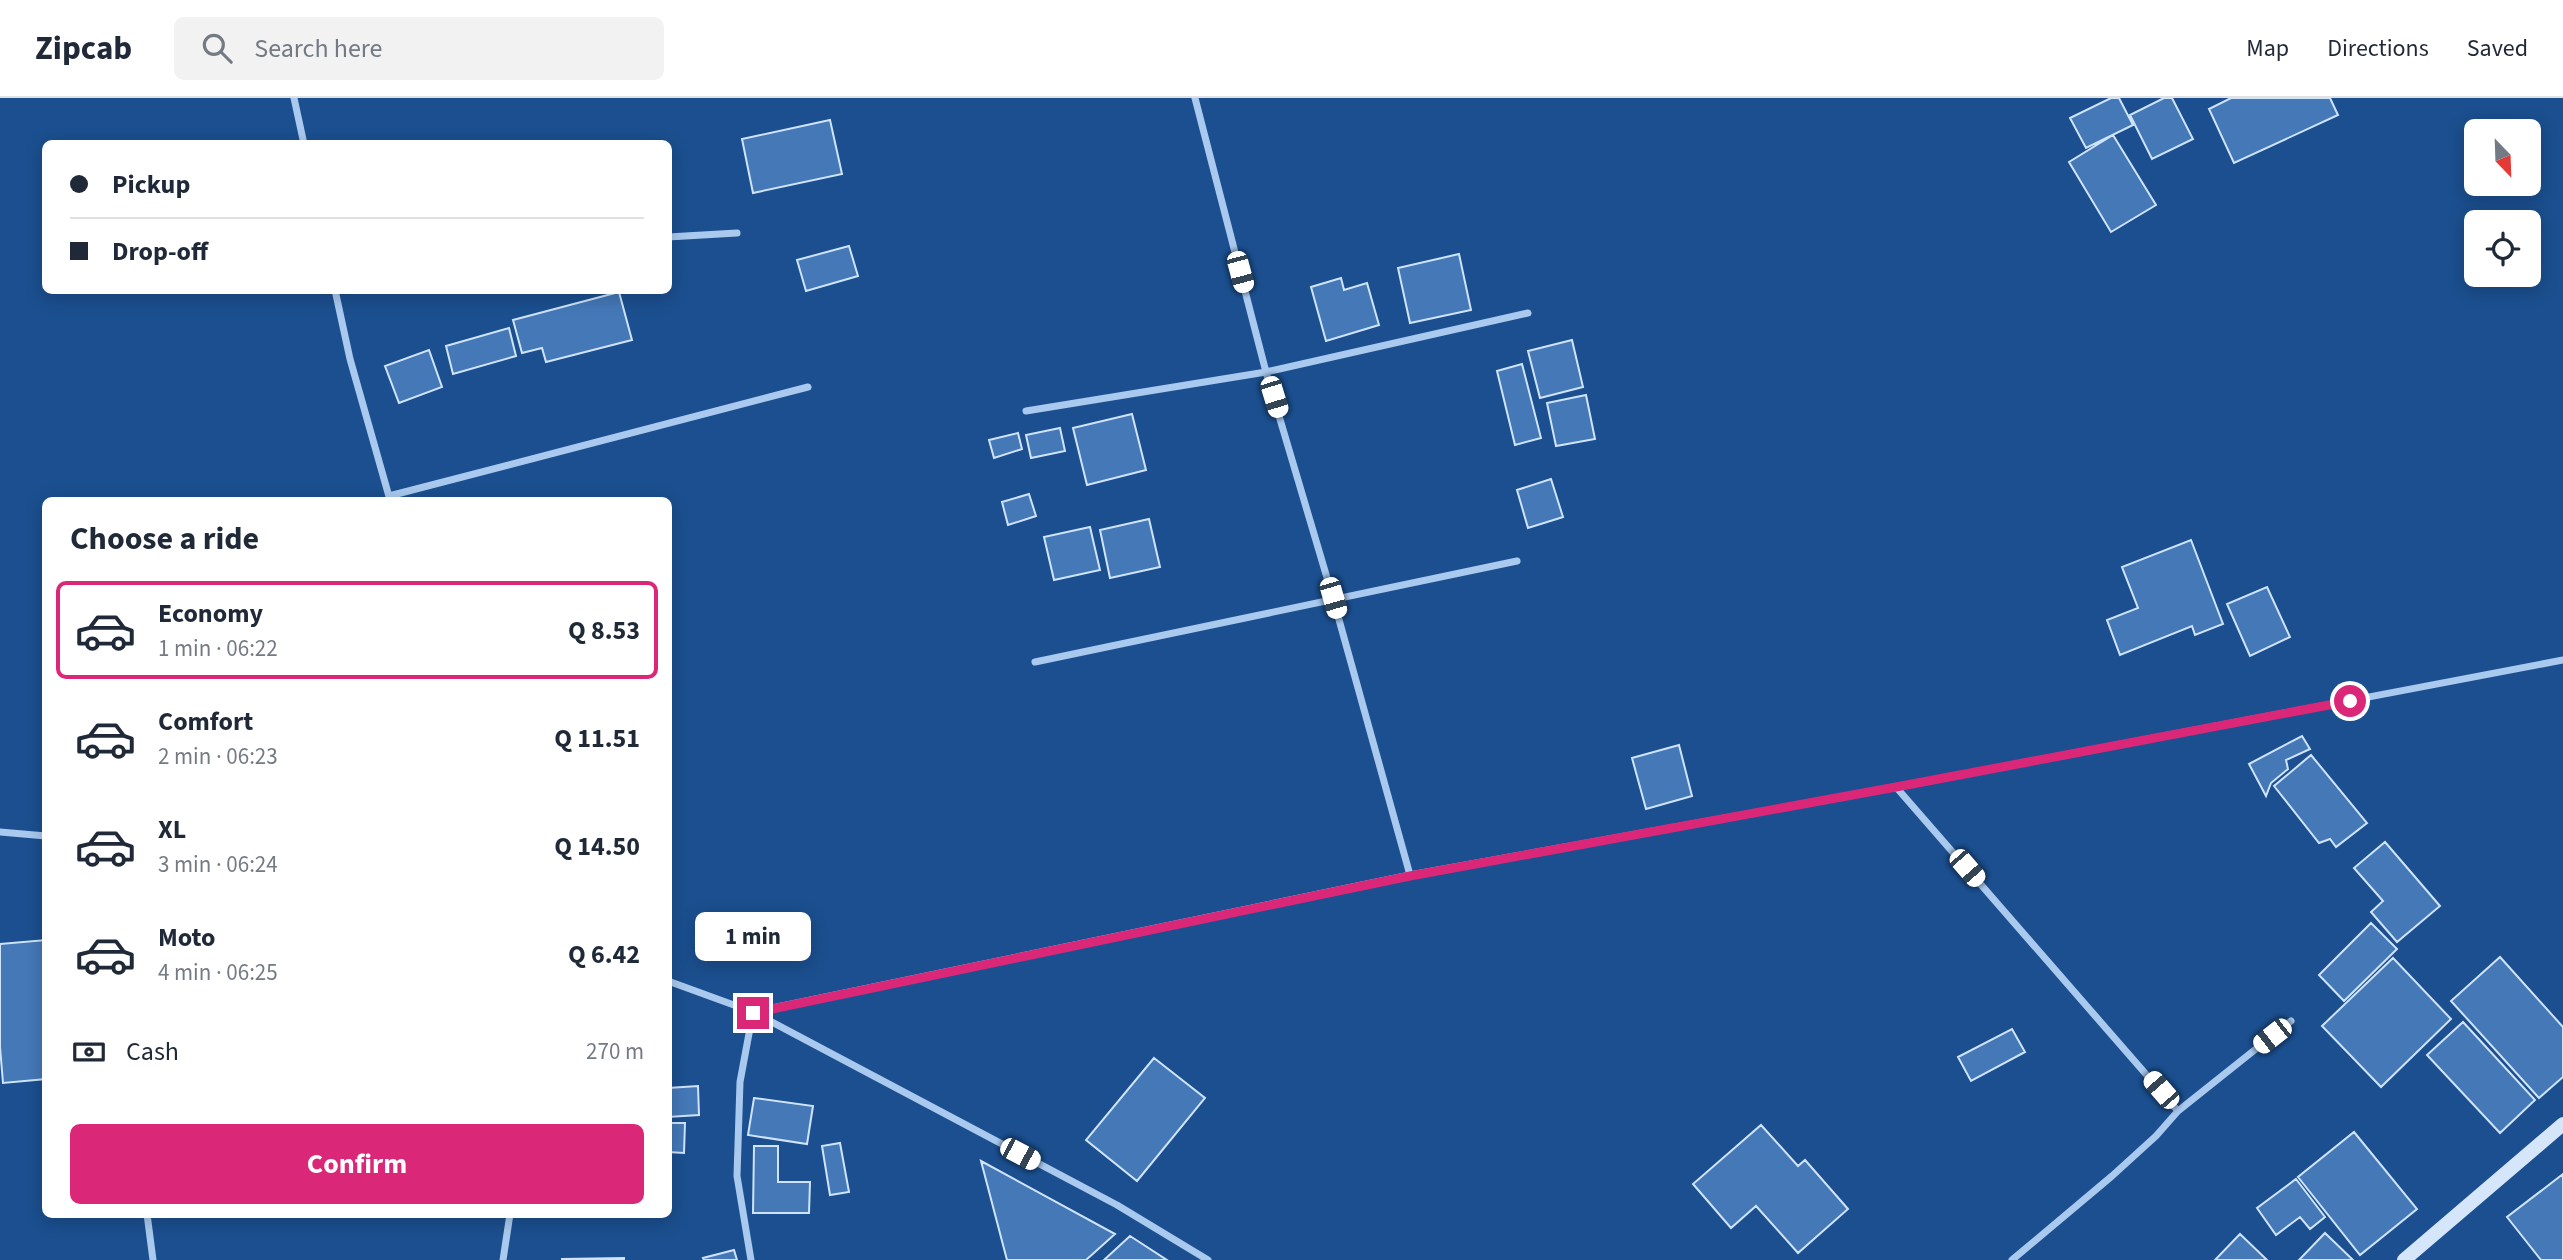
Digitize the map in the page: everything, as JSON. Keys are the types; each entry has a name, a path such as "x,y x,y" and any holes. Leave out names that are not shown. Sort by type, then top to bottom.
{"street":[{"path":"294,98 302,140"},
{"path":"1195,98 1266,372 1333,598 1410,876"},
{"path":"672,237 737,233"},
{"path":"336,294 350,359 389,497"},
{"path":"1026,411 1266,372 1528,313"},
{"path":"393,497 808,387"},
{"path":"1035,662 1517,561"},
{"path":"753,1013 1410,876 2563,660"},
{"path":"1896,787 2178,1111"},
{"path":"0,832 42,836"},
{"path":"672,983 753,1013 1117,1205 1208,1260"},
{"path":"751,1260 737,1176 740,1082 753,1013"},
{"path":"2012,1260 2156,1136 2178,1111 2291,1021"},
{"path":"2404,1260 2563,1125"},
{"path":"148,1218 153,1260"},
{"path":"503,1260 509,1218"}],"building":[{"path":"2111,98 2119,98 2133,125 2086,148 2070,118"},
{"path":"2164,98 2172,98 2193,139 2152,159 2130,115"},
{"path":"2231,98 2330,98 2338,115 2234,163 2209,109"},
{"path":"830,120 842,174 753,193 742,139"},
{"path":"2113,135 2156,205 2111,232 2069,162"},
{"path":"849,246 858,276 806,291 797,260"},
{"path":"1459,254 1471,310 1410,323 1398,268"},
{"path":"1341,278 1344,290 1367,283 1379,325 1326,341 1311,287"},
{"path":"620,294 632,340 546,362 542,348 522,353 513,320"},
{"path":"509,328 516,356 453,374 446,346"},
{"path":"1572,340 1583,387 1540,398 1528,351"},
{"path":"429,350 442,387 399,403 385,366"},
{"path":"1522,364 1541,438 1515,445 1497,371"},
{"path":"1586,395 1595,439 1556,446 1547,403"},
{"path":"1132,414 1146,470 1087,485 1073,428"},
{"path":"1060,428 1065,451 1031,458 1026,435"},
{"path":"1018,433 1022,449 994,458 989,440"},
{"path":"1551,479 1563,517 1528,528 1517,490"},
{"path":"1029,494 1036,516 1008,525 1002,502"},
{"path":"1149,519 1160,567 1110,578 1100,530"},
{"path":"1090,527 1100,570 1054,580 1044,537"},
{"path":"2191,540 2223,624 2195,635 2192,626 2120,655 2107,620 2138,608 2122,567"},
{"path":"2267,587 2290,637 2250,656 2227,604"},
{"path":"2302,736 2310,749 2286,760 2288,769 2271,783 2266,796 2249,764"},
{"path":"1679,745 1692,796 1646,809 1632,758"},
{"path":"2311,755 2367,823 2336,847 2330,839 2319,843 2274,786"},
{"path":"2385,842 2440,906 2397,942 2371,912 2383,901 2354,868"},
{"path":"2371,923 2397,949 2344,1001 2319,975"},
{"path":"42,940 42,1079 3,1083 0,1047 0,944"},
{"path":"2500,957 2563,1027 2563,1077 2539,1098 2451,1001"},
{"path":"2393,958 2451,1019 2381,1087 2322,1026"},
{"path":"2463,1022 2535,1100 2500,1133 2427,1055"},
{"path":"2012,1029 2025,1052 1971,1081 1958,1057"},
{"path":"1154,1058 1205,1098 1137,1181 1086,1140"},
{"path":"698,1086 699,1115 672,1117 672,1088"},
{"path":"754,1098 813,1106 807,1144 748,1135"},
{"path":"672,1123 685,1123 684,1153 672,1152"},
{"path":"1761,1125 1798,1166 1805,1160 1848,1209 1798,1253 1756,1206 1731,1228 1693,1184"},
{"path":"2354,1132 2417,1209 2360,1255 2298,1177"},
{"path":"840,1143 849,1192 830,1195 822,1146"},
{"path":"754,1146 778,1146 778,1182 810,1182 809,1213 753,1213"},
{"path":"981,1161 1115,1234 1086,1260 1007,1260"},
{"path":"2563,1174 2563,1260 2541,1260 2507,1217"},
{"path":"2296,1179 2325,1217 2310,1229 2300,1217 2276,1235 2257,1208"},
{"path":"2325,1233 2353,1260 2299,1260"},
{"path":"2240,1234 2267,1260 2215,1260"},
{"path":"1130,1236 1167,1260 1104,1260"},
{"path":"734,1250 737,1260 703,1258"},
{"path":"562,1259 624,1260 562,1260"}],"route":[{"path":"753,1013 1410,876 2350,701"}]}
